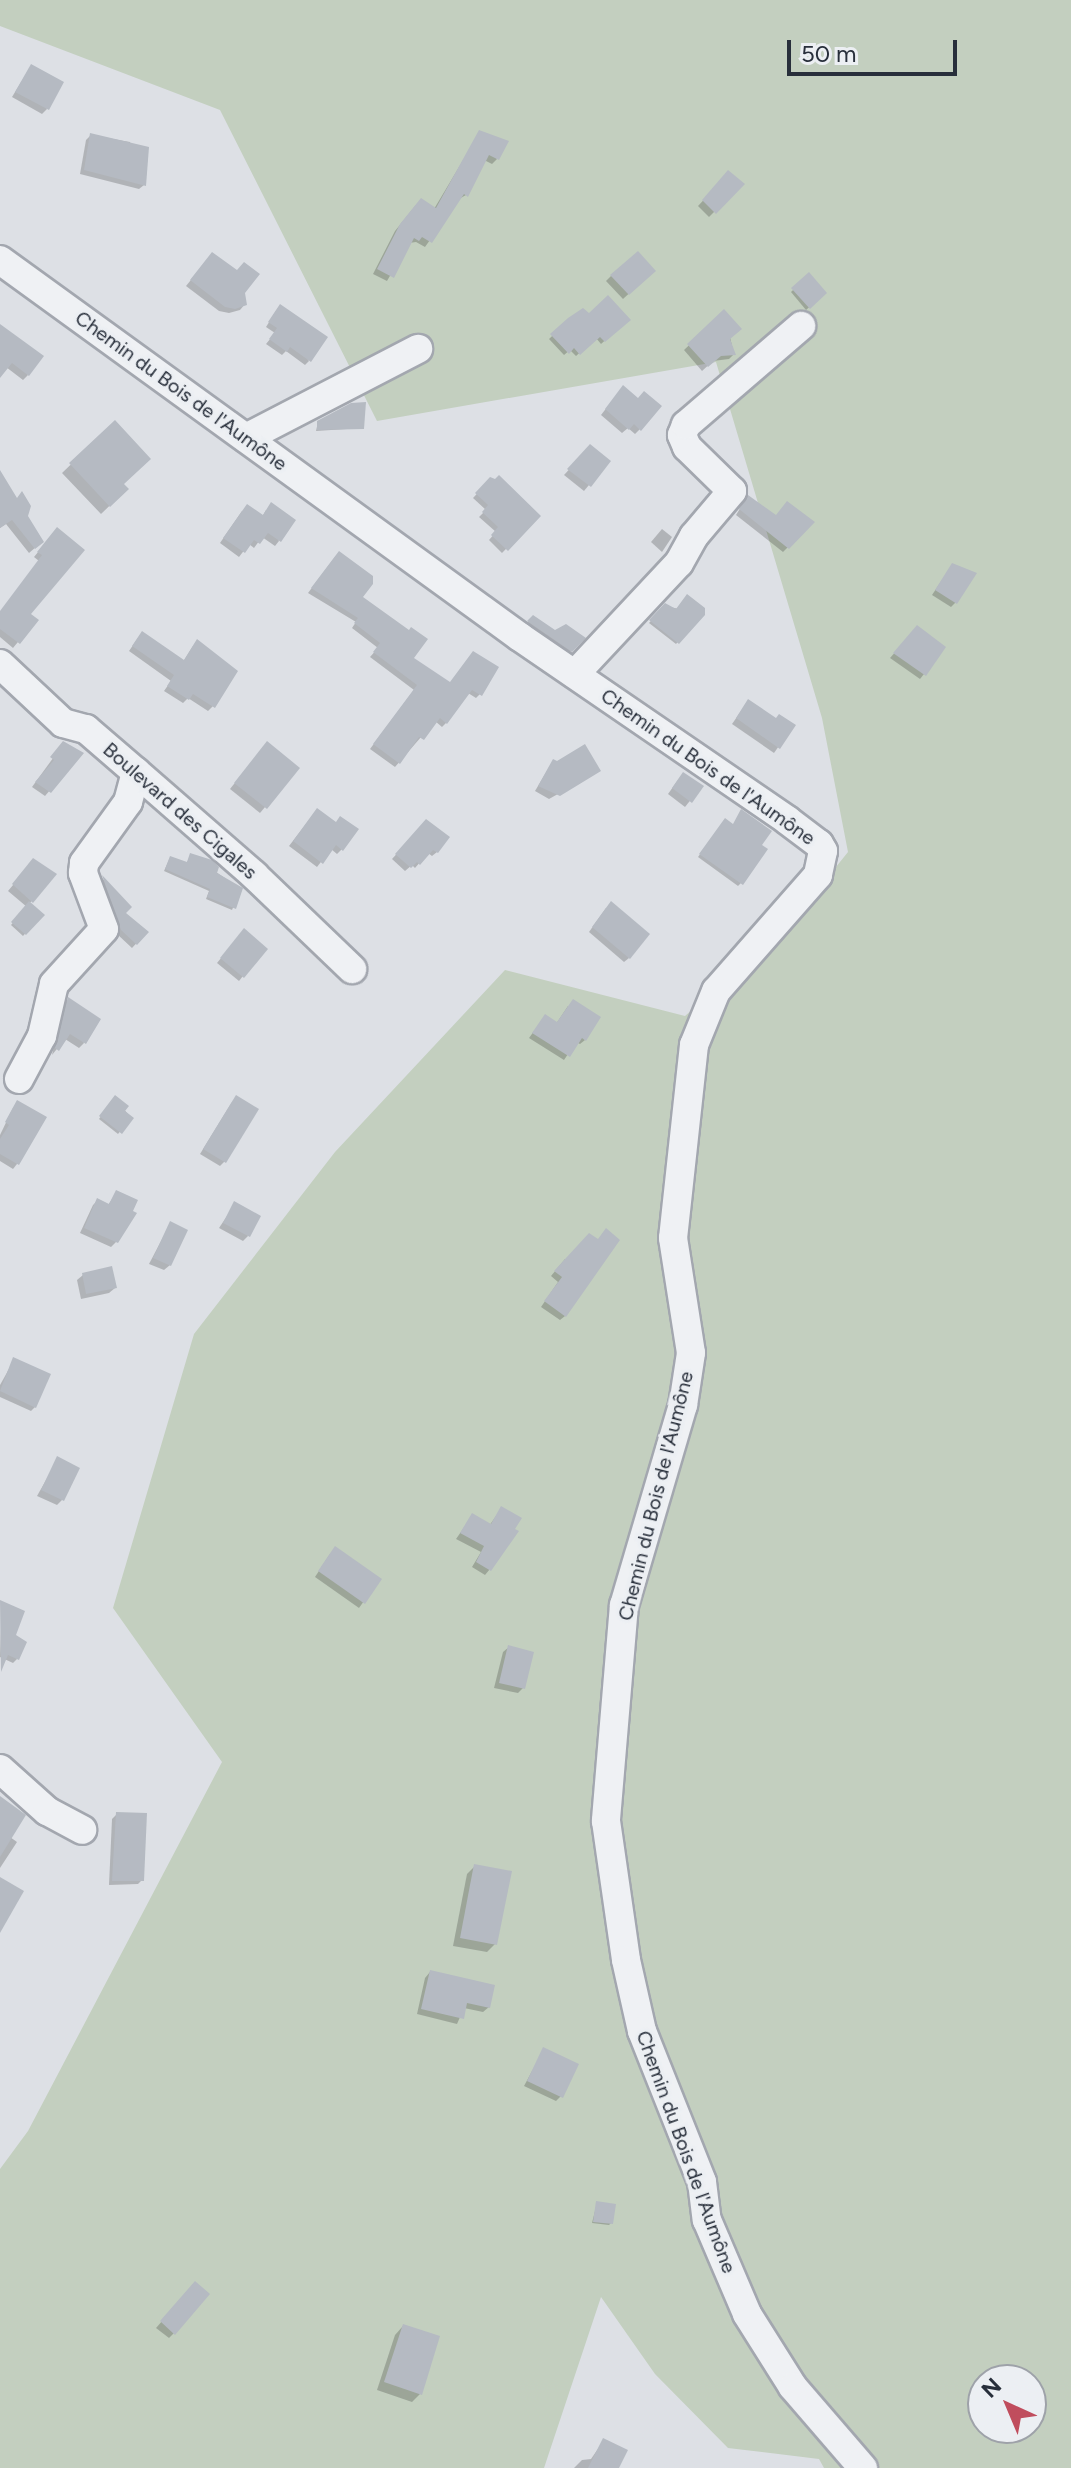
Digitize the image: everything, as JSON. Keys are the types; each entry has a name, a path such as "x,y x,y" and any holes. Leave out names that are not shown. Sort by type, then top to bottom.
{"street":[{"name":"Chemin du Bois de l'Aumône","path":"0,260 575,674 787,820 819,844 823,851 818,875 716,991 694,1045 673,1238 691,1353 683,1405 624,1605 606,1821 626,1960 642,2031 702,2182 707,2220 747,2314 762,2338 793,2387 863,2468"},
{"path":"575,674 679,563 694,536 732,491 687,447 682,435 686,425 801,326"},
{"path":"246,438 418,349"},
{"name":"Boulevard des Cigales","path":"0,664 63,723 86,729 136,772 254,875 352,969"},
{"path":"19,1079 42,1036 49,992 104,929 83,873 84,863 128,802 136,772"},
{"path":"0,1769 47,1811 82,1830"}],"green space":[{"path":"0,0 1071,0 1071,2468 824,2468 819,2459 728,2448 655,2374 601,2297 544,2468 0,2468 0,2169 28,2131 222,1762 113,1608 194,1334 335,1152 505,970 685,1016 791,923 848,852 822,718 716,362 377,421 220,110 0,26"}],"building":[{"path":"31,64 64,82 49,110 15,92"},
{"path":"479,130 509,141 499,160 489,155 468,197 464,194 432,243 422,237 419,241 414,238 394,278 377,269 400,224 421,198 436,208"},
{"path":"90,133 149,147 146,186 84,170"},
{"path":"728,170 745,184 716,214 702,200"},
{"path":"638,251 656,271 629,295 610,275"},
{"path":"212,252 237,270 244,262 260,274 245,293 247,305 235,309 225,307 190,280"},
{"path":"809,272 827,293 810,309 791,288"},
{"path":"608,295 631,320 605,342 600,337 580,355 574,348 569,354 550,334 583,308 589,313"},
{"path":"280,304 328,337 311,362 290,347 287,352 269,339 277,328 268,322"},
{"path":"724,309 742,329 730,339 736,355 721,356 708,367 687,344"},
{"path":"0,324 44,356 29,376 12,363 0,378"},
{"path":"623,385 638,398 644,391 662,406 641,431 634,424 629,430 605,409"},
{"path":"366,402 364,429 317,430 317,421 351,403"},
{"path":"115,420 151,459 124,484 129,489 110,507 69,463"},
{"path":"590,444 611,461 591,487 567,469"},
{"path":"0,470 17,498 22,491 31,506 28,516 44,542 35,549 12,520 0,528"},
{"path":"499,475 541,516 508,551 491,535 498,527 482,512 488,505 475,493 490,477 495,479"},
{"path":"748,495 776,515 787,501 815,522 789,549 739,509"},
{"path":"271,502 296,520 281,542 268,533 260,544 254,540 245,553 223,538 247,504 263,515"},
{"path":"57,527 85,550 31,614 39,620 20,644 0,629 0,611 42,555 37,552"},
{"path":"339,551 373,576 373,584 363,597 409,630 411,627 428,639 414,658 450,682 473,651 499,667 482,696 472,690 447,724 440,718 424,740 419,737 400,764 373,744 417,685 373,652 380,643 354,623 358,618 311,588"},
{"path":"952,563 977,573 957,604 935,590"},
{"path":"687,594 705,608 705,615 679,644 649,620 665,603 676,609"},
{"path":"533,615 555,630 566,624 586,638 572,652 527,621"},
{"path":"917,625 946,647 926,676 893,653"},
{"path":"142,631 184,660 197,639 238,671 215,708 193,694 189,700 167,686 174,675 132,646"},
{"path":"748,699 776,718 779,714 796,725 780,749 736,718"},
{"path":"63,741 84,753 51,793 35,782 54,760 50,757"},
{"path":"267,741 300,768 267,809 234,783"},
{"path":"585,744 601,771 560,796 538,786 553,759 557,761"},
{"path":"683,772 704,786 692,803 672,788"},
{"path":"317,808 336,822 340,816 359,829 343,851 336,845 323,864 293,841"},
{"path":"741,809 772,831 762,845 768,849 743,885 699,854 725,818 733,824"},
{"path":"426,819 450,837 438,853 433,850 420,865 417,862 411,868 395,854"},
{"path":"190,853 212,860 219,867 217,873 243,888 236,909 207,897 210,889 165,869 170,856 187,862"},
{"path":"33,858 57,874 33,903 12,884"},
{"path":"102,875 132,907 126,913 149,932 137,945 121,930"},
{"path":"29,901 45,915 26,935 11,922"},
{"path":"611,901 650,934 630,959 592,927"},
{"path":"244,928 268,949 244,978 220,958"},
{"path":"68,997 101,1019 86,1044 70,1034 59,1051 55,1048"},
{"path":"573,999 601,1017 586,1041 582,1038 570,1057 532,1033 545,1014 557,1022"},
{"path":"115,1095 129,1106 125,1111 134,1118 122,1134 99,1116"},
{"path":"236,1095 259,1109 226,1163 203,1149"},
{"path":"17,1100 47,1117 19,1165 0,1154 0,1139 9,1125 5,1122"},
{"path":"116,1190 138,1200 133,1211 137,1213 118,1243 84,1228 97,1198 109,1204"},
{"path":"234,1201 261,1216 250,1237 223,1223"},
{"path":"170,1221 188,1230 171,1266 153,1258"},
{"path":"606,1228 620,1240 566,1317 544,1301 562,1277 554,1271 589,1233 598,1239"},
{"path":"112,1266 117,1288 86,1294 82,1273"},
{"path":"13,1357 51,1374 36,1408 0,1391"},
{"path":"57,1456 80,1468 64,1501 41,1490"},
{"path":"501,1506 522,1518 515,1529 519,1531 491,1571 476,1562 484,1546 460,1533 472,1513 491,1524"},
{"path":"335,1546 382,1579 365,1604 318,1571"},
{"path":"0,1600 25,1611 16,1635 27,1642 19,1660 8,1655 1,1672"},
{"path":"508,1645 534,1652 525,1689 499,1683"},
{"path":"0,1796 26,1815 0,1857"},
{"path":"116,1812 147,1813 144,1881 112,1881"},
{"path":"474,1864 512,1871 497,1945 460,1938"},
{"path":"0,1877 24,1891 0,1933"},
{"path":"430,1970 495,1985 490,2008 467,2003 464,2019 421,2009"},
{"path":"543,2047 579,2064 563,2098 527,2081"},
{"path":"596,2201 616,2204 613,2224 593,2222"},
{"path":"195,2281 210,2294 175,2335 160,2321"},
{"path":"403,2324 440,2336 422,2395 384,2382"},
{"path":"603,2438 628,2450 619,2468 588,2468"}]}
